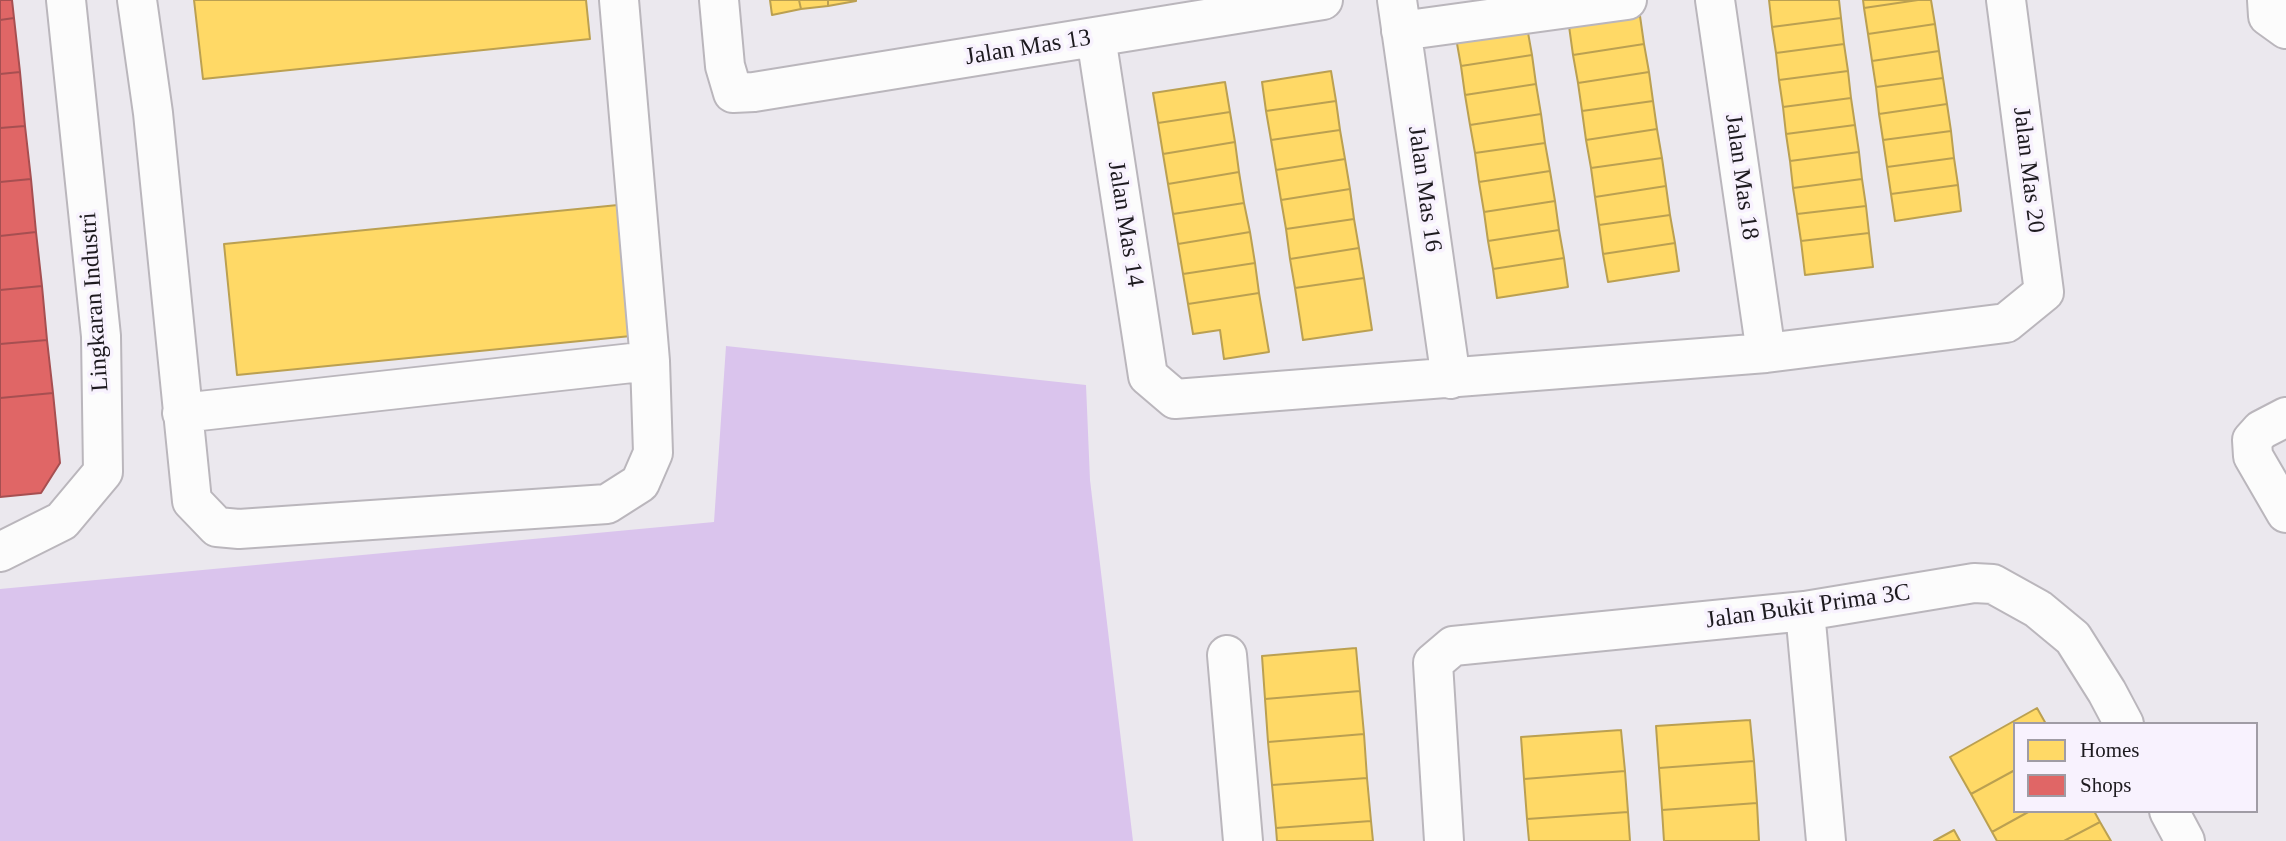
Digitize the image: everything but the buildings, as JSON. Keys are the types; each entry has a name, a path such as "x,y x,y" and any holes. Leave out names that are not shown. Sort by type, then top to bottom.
{"street":[{"name":"Lingkaran Industri","path":"0,552 62,521 103,472 101,336 66,0"},
{"path":"137,0 153,113 192,501 217,527 239,528 607,504 640,483 653,453 650,361 620,0"},
{"name":"Jalan Mas 13","path":"719,0 725,66 733,93 754,92 1323,0"},
{"path":"1399,16 1627,0"},
{"name":"Jalan Mas 18","path":"1715,0 1766,353"},
{"name":"Jalan Mas 20","path":"1766,353 2006,323 2044,292 2006,0"},
{"path":"2267,0 2268,16 2286,29"},
{"name":"Jalan Mas 16","path":"1399,16 1451,379"},
{"name":"Jalan Mas 14","path":"1096,37 1148,376 1175,399 1451,379"},
{"path":"1451,379 1766,353"},
{"path":"182,414 650,361"},
{"path":"2286,417 2261,430 2252,440 2253,456 2286,513"},
{"name":"Jalan Bukit Prima 3C","path":"1444,841 1433,663 1453,646 1805,611 1974,583 1993,583 2038,609 2073,638 2108,692 2123,722"},
{"path":"1805,611 1825,841"},
{"path":"1227,655 1243,841"},
{"path":"2170,813 2185,841"}],"shaded area":[{"path":"726,346 1086,385 1090,480 1133,841 0,841 0,589 714,522"}]}
